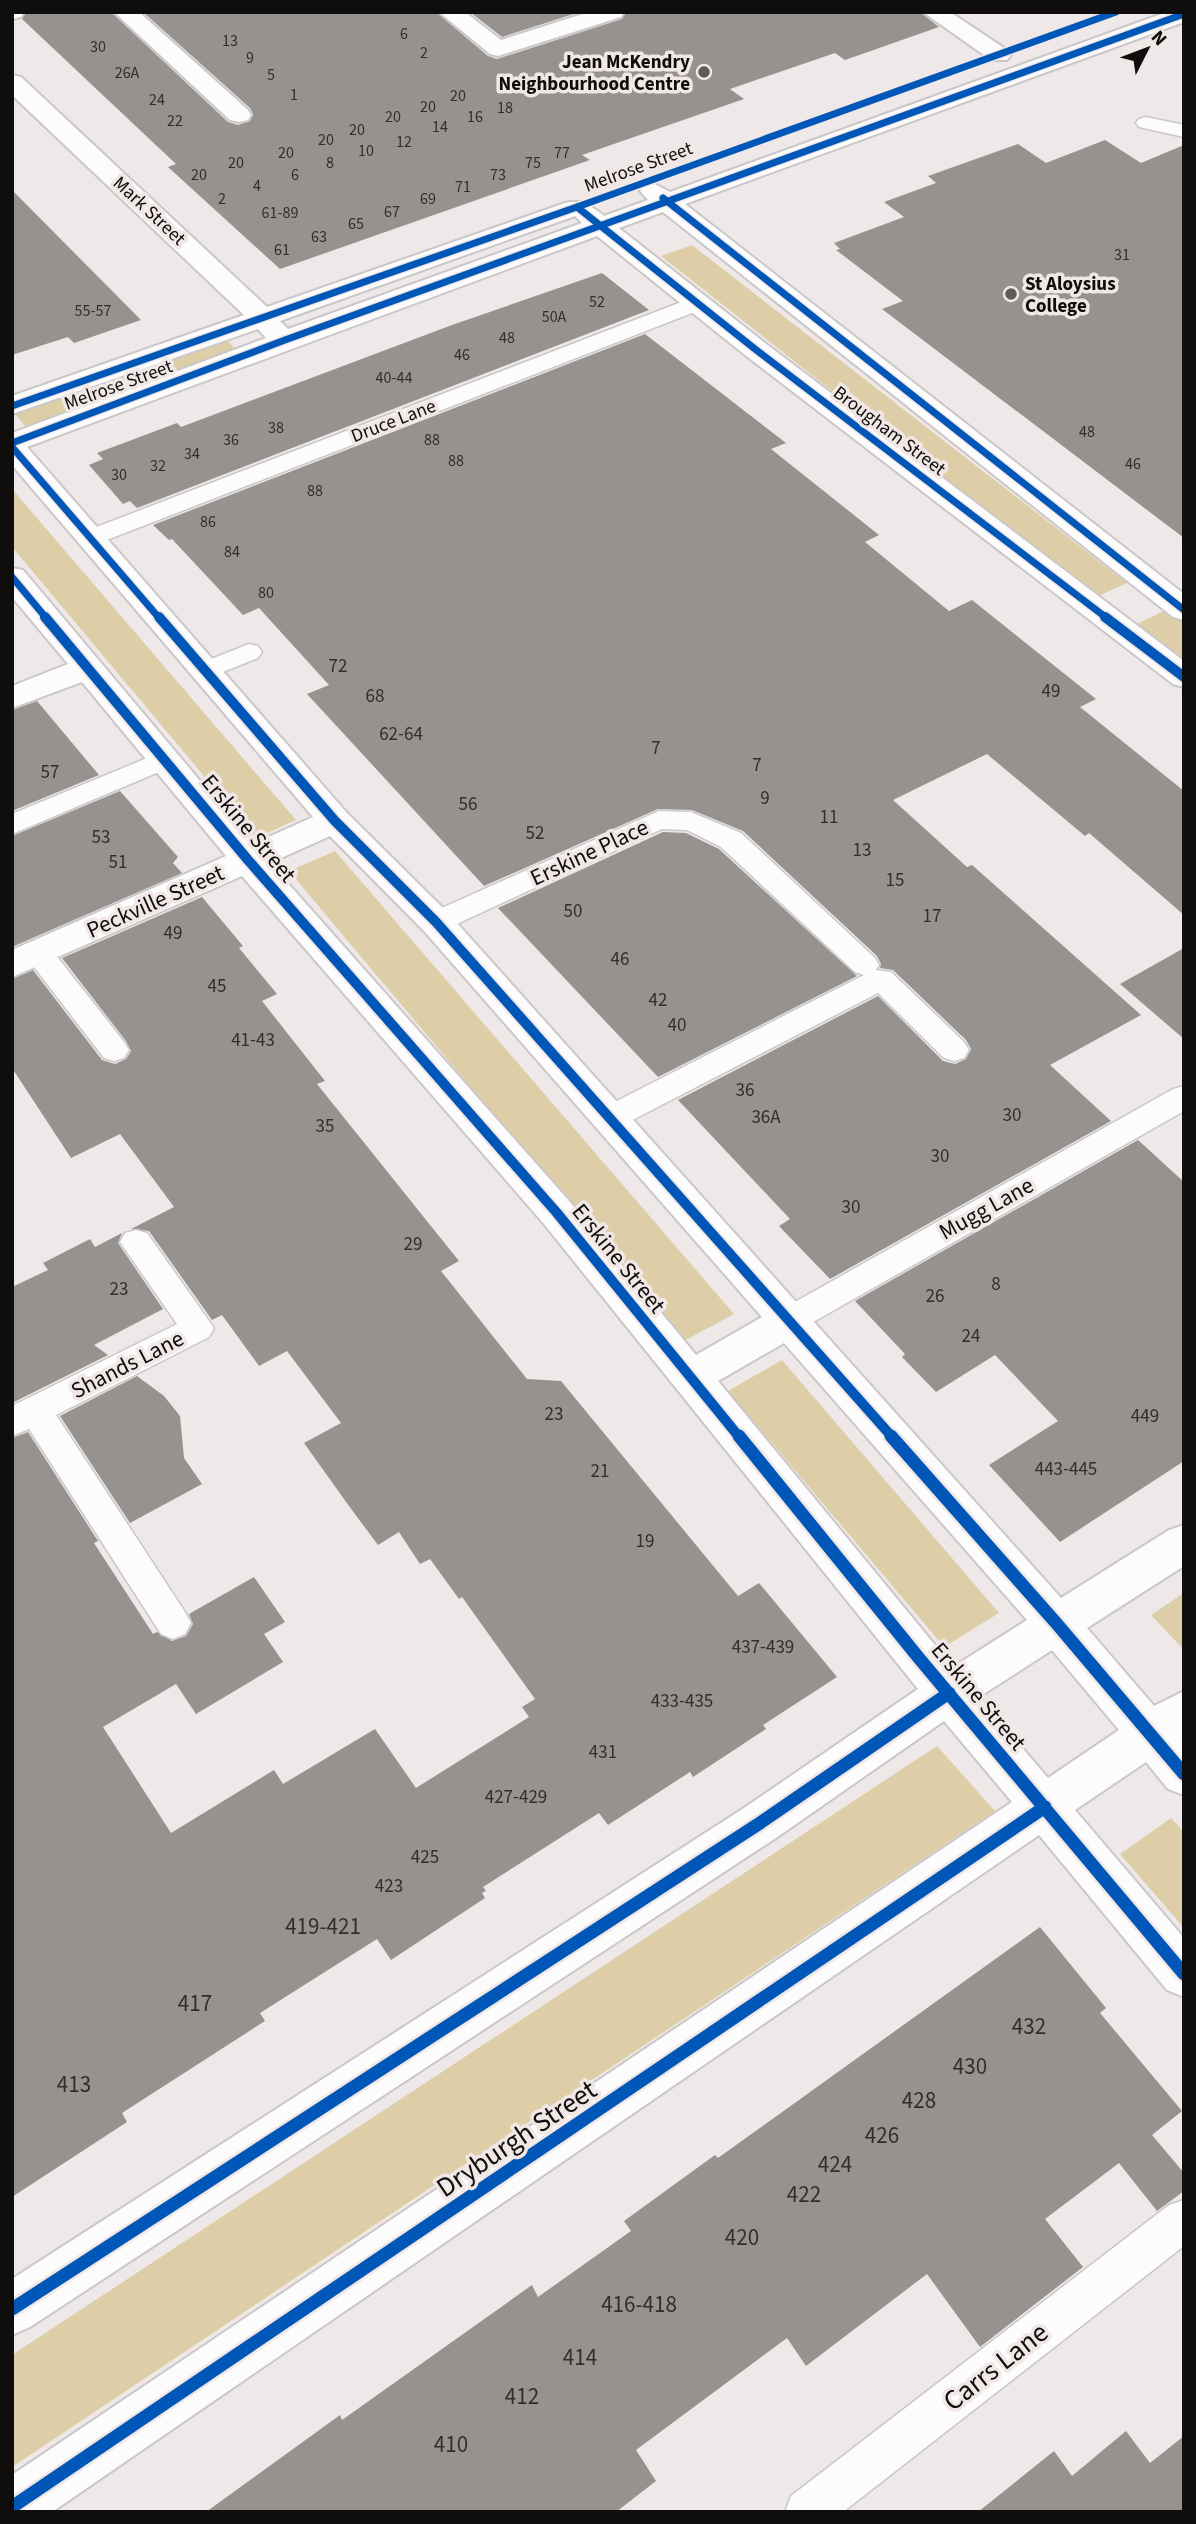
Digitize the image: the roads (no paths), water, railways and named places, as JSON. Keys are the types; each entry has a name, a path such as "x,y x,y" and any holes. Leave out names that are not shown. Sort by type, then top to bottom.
{"street":[{"path":"125,12 239,115"},
{"path":"450,12 498,49 614,12"},
{"path":"934,12 999,55"},
{"name":"Melrose Street","path":"12,406 578,207 1116,12"},
{"path":"1124,12 1172,41"},
{"name":"Melrose Street","path":"12,445 285,340 1184,14"},
{"name":"Mark Street","path":"12,82 285,340"},
{"path":"822,118 847,136"},
{"name":"Brougham Street","path":"643,183 1184,610"},
{"name":"Brougham Street","path":"578,207 697,303 1184,677"},
{"path":"12,445 335,821 436,922 1057,1624 1167,1723 1184,1774"},
{"name":"Erskine Street","path":"14,580 248,860 557,1213 689,1378 1184,1974"},
{"path":"1104,615 1157,589"},
{"path":"12,698 88,667"},
{"name":"Peckville Street","path":"25,958 335,821"},
{"path":"689,1378 790,1320"},
{"path":"12,2309 760,1823 949,1693 1184,1543"},
{"name":"Dryburgh Street","path":"12,2507 1167,1723"}],"lane":[{"path":"1146,123 1184,131"},
{"name":"Druce Lane","path":"90,537 697,303"},
{"path":"205,671 249,652"},
{"path":"12,825 164,760"},
{"name":"Erskine Place","path":"436,922 659,820 691,821 731,840 865,965"},
{"path":"25,958 114,1050"},
{"path":"610,1118 881,979 954,1050"},
{"name":"Mugg Lane","path":"790,1320 1184,1097"},
{"name":"Shands Lane","path":"136,1242 198,1328 24,1416 173,1623"},
{"name":"Carrs Lane","path":"807,2512 1184,2220"}],"place":[{"name":"Jean McKendry Neighbourhood Centre","path":"704,72"},
{"name":"St Aloysius College","path":"1011,294"}]}
